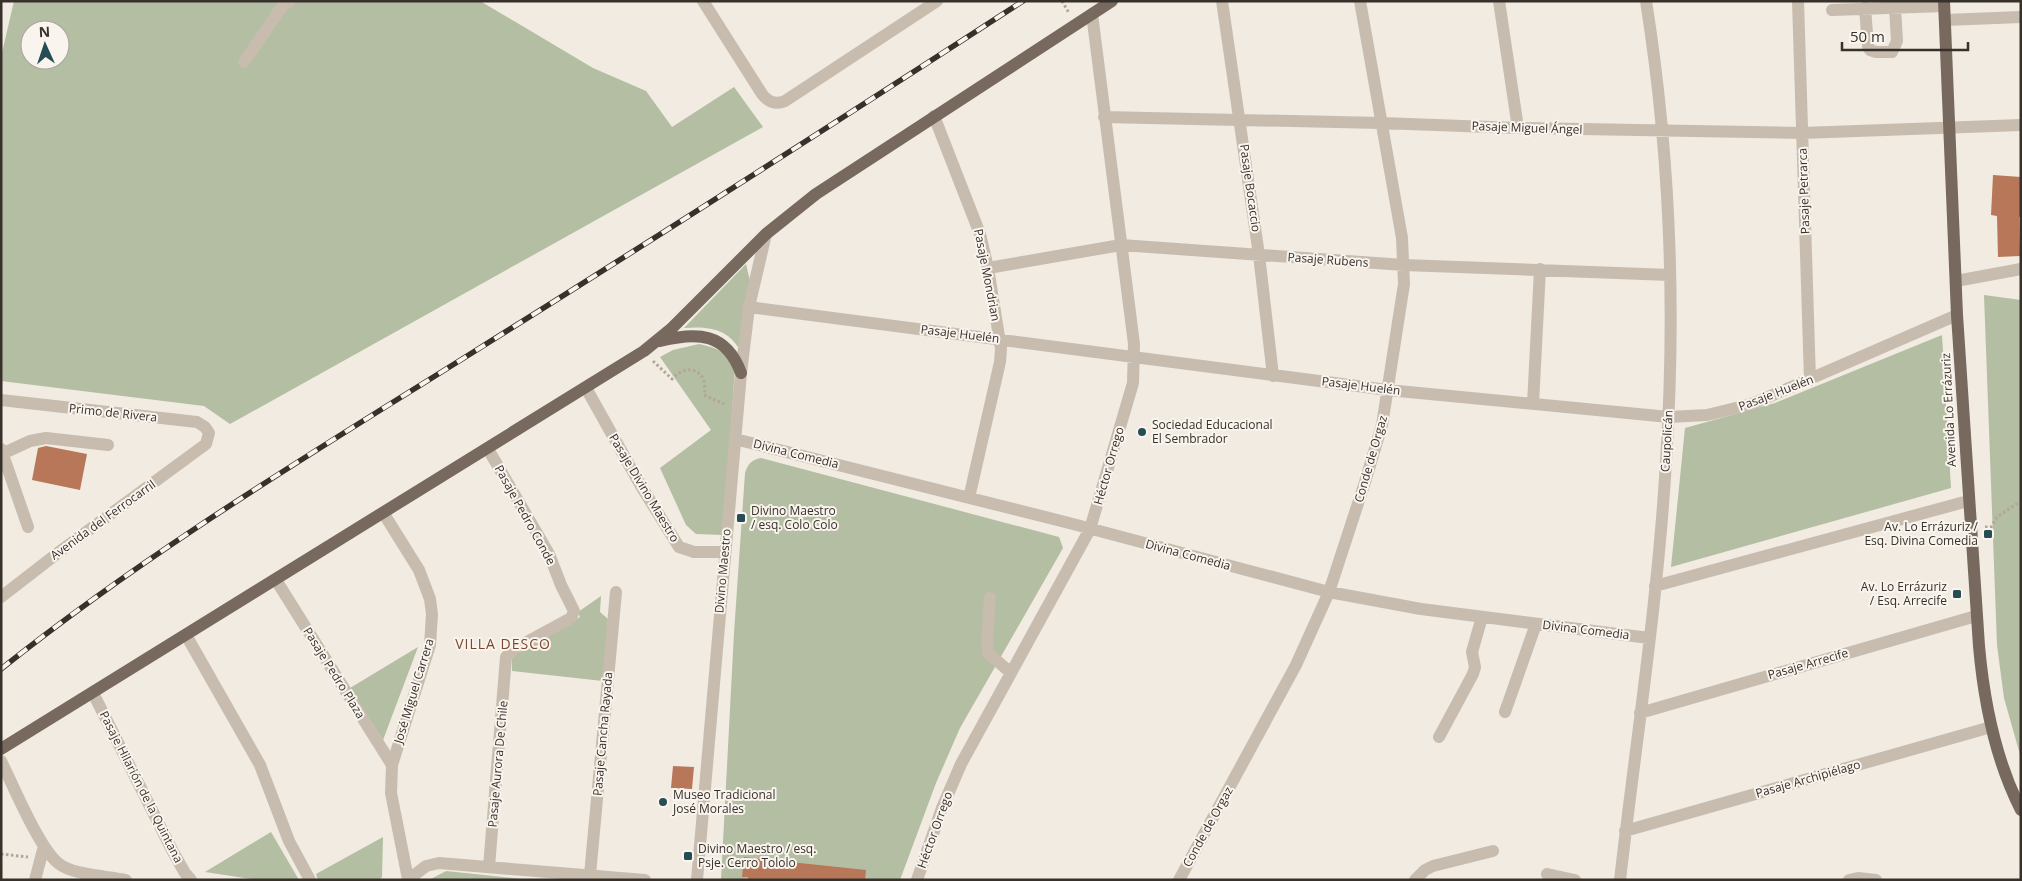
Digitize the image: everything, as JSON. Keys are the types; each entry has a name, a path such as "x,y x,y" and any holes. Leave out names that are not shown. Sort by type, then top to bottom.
{"main road":[{"path":"1,749 384,514 658,342 766,234 816,194 1112,1"},
{"name":"Avenida Lo Errázuriz","path":"1944,4 1957,315 1976,616 1982,674 1991,727 2006,775 2021,810"},
{"path":"658,342 689,335 709,338 726,348 741,373"}],"street":[{"path":"244,62 284,5 290,1"},
{"path":"704,1 762,94 772,102 785,100 937,1"},
{"name":"Pasaje Bocaccio","path":"1222,1 1259,255 1273,376"},
{"name":"Conde de Orgaz","path":"1179,880 1296,665 1329,592 1376,449 1388,390 1404,284 1404,265 1402,238 1360,1"},
{"path":"1499,1 1518,128"},
{"name":"Caupolicán","path":"1620,880 1664,504 1668,417 1670,275 1662,131 1646,1"},
{"name":"Pasaje Petrarca","path":"1798,1 1810,380"},
{"path":"1832,10 1944,4"},
{"path":"1865,8 1868,46 1870,50 1886,53 1892,52 1896,40 1895,7"},
{"name":"Héctor Orrego","path":"918,880 935,826 961,764 1090,529 1130,396 1135,357 1092,14"},
{"path":"1945,20 2021,17"},
{"name":"Pasaje Mondrian","path":"934,116 974,217 988,268 999,339 1000,362 969,498"},
{"name":"Pasaje Miguel Ángel","path":"1104,117 1240,119 1518,128 1802,133 2021,125"},
{"name":"Divino Maestro","path":"697,880 737,409 749,307 766,234"},
{"name":"Pasaje Rubens","path":"988,268 1121,245 1404,265 1670,275"},
{"path":"1956,281 2021,268"},
{"path":"1533,404 1540,269"},
{"name":"Pasaje Huelén","path":"749,307 1388,390 1668,417 1690,417 1730,411 1770,397 1957,315"},
{"name":"Pasaje Divino Maestro","path":"586,388 678,547 694,552 725,552"},
{"name":"Primo de Rivera","path":"1,400 197,422 205,426 209,433 206,444"},
{"path":"28,527 3,451 30,440 46,438 108,445"},
{"name":"Divina Comedia","path":"735,439 1329,592 1393,605 1649,638"},
{"name":"Avenida del Ferrocarril","path":"1,597 206,444"},
{"name":"Pasaje Pedro Conde","path":"488,449 549,554 561,586 574,612 571,618 514,649 506,657 506,660"},
{"path":"1655,586 1968,501"},
{"name":"José Miguel Carrera","path":"384,514 419,570 430,599 432,614 430,645 392,766 391,793 408,879"},
{"name":"Pasaje Pedro Plaza","path":"276,580 392,766"},
{"name":"Pasaje Cancha Rayada","path":"590,875 616,592"},
{"path":"990,598 987,639 988,653 1011,673"},
{"name":"Pasaje Arrecife","path":"1640,713 1976,616"},
{"path":"1440,737 1473,674 1475,667 1472,652 1482,617"},
{"path":"1505,712 1536,624"},
{"path":"186,636 260,765 289,841 310,880"},
{"name":"Pasaje Aurora De Chile","path":"489,867 506,660"},
{"name":"Pasaje Hilarión de la Quintana","path":"93,693 172,850 191,880"},
{"name":"Pasaje Archipiélago","path":"1625,831 1991,727"},
{"path":"1,762 44,846 58,863 94,877 126,880"},
{"path":"35,880 44,846"},
{"path":"1415,880 1425,870 1433,866 1493,851"},
{"path":"408,879 426,866 439,863 573,877 590,875 645,880"},
{"path":"1546,874 1575,880"},
{"path":"1848,880 1858,878 1876,880"}],"path":[{"path":"644,351 672,379 678,372 687,369 696,371 704,378 706,386 704,395 737,409"},
{"path":"1970,528 1991,526 1997,517 2021,501"},
{"path":"1,854 40,860"}],"green space":[{"path":"14,1 480,1 593,68 646,91 672,127 734,87 763,127 230,424 204,406 1,381 1,57"},
{"path":"746,264 750,281 742,354 732,339 725,334 711,329 684,328"},
{"path":"1984,295 2021,300 2021,758 2004,698 1997,645"},
{"path":"1942,335 1951,488 1671,567 1685,428 1775,403"},
{"path":"699,344 720,351 735,366 724,535 696,534 686,525 660,468 711,430 660,357 673,350"},
{"path":"761,458 1059,537 1063,548 960,728 936,783 900,880 721,880 734,633 745,473 750,463"},
{"path":"601,596 600,612 608,619 603,681 512,671 512,657 516,652 580,617 578,612"},
{"path":"418,647 383,740 350,688"},
{"path":"271,832 299,880 257,880 205,872"},
{"path":"383,837 382,877 379,880 318,880 316,874"},
{"path":"446,871 532,880 429,880"}],"building":[{"path":"1993,175 2021,177 2020,256 1998,257 1997,216 1991,215"},
{"path":"46,446 87,454 80,490 32,480 38,448"},
{"path":"673,766 694,767 692,789 671,788"},
{"path":"744,857 866,870 865,880 748,880 748,877 742,877"}],"railway":[{"path":"1,669 115,583 233,503 681,221 1023,1"}],"place":[{"name":"Sociedad Educacional El Sembrador","path":"1142,432"},
{"name":"Divino Maestro / esq. Colo Colo","path":"741,518"},
{"name":"Av. Lo Errázuriz / Esq. Divina Comedia","path":"1988,534"},
{"name":"Av. Lo Errázuriz / Esq. Arrecife","path":"1957,594"},
{"name":"Museo Tradicional José Morales","path":"663,802"},
{"name":"Divino Maestro / esq. Psje. Cerro Tololo","path":"688,856"}],"district":[{"name":"VILLA DESCO","path":"503,644"}]}
